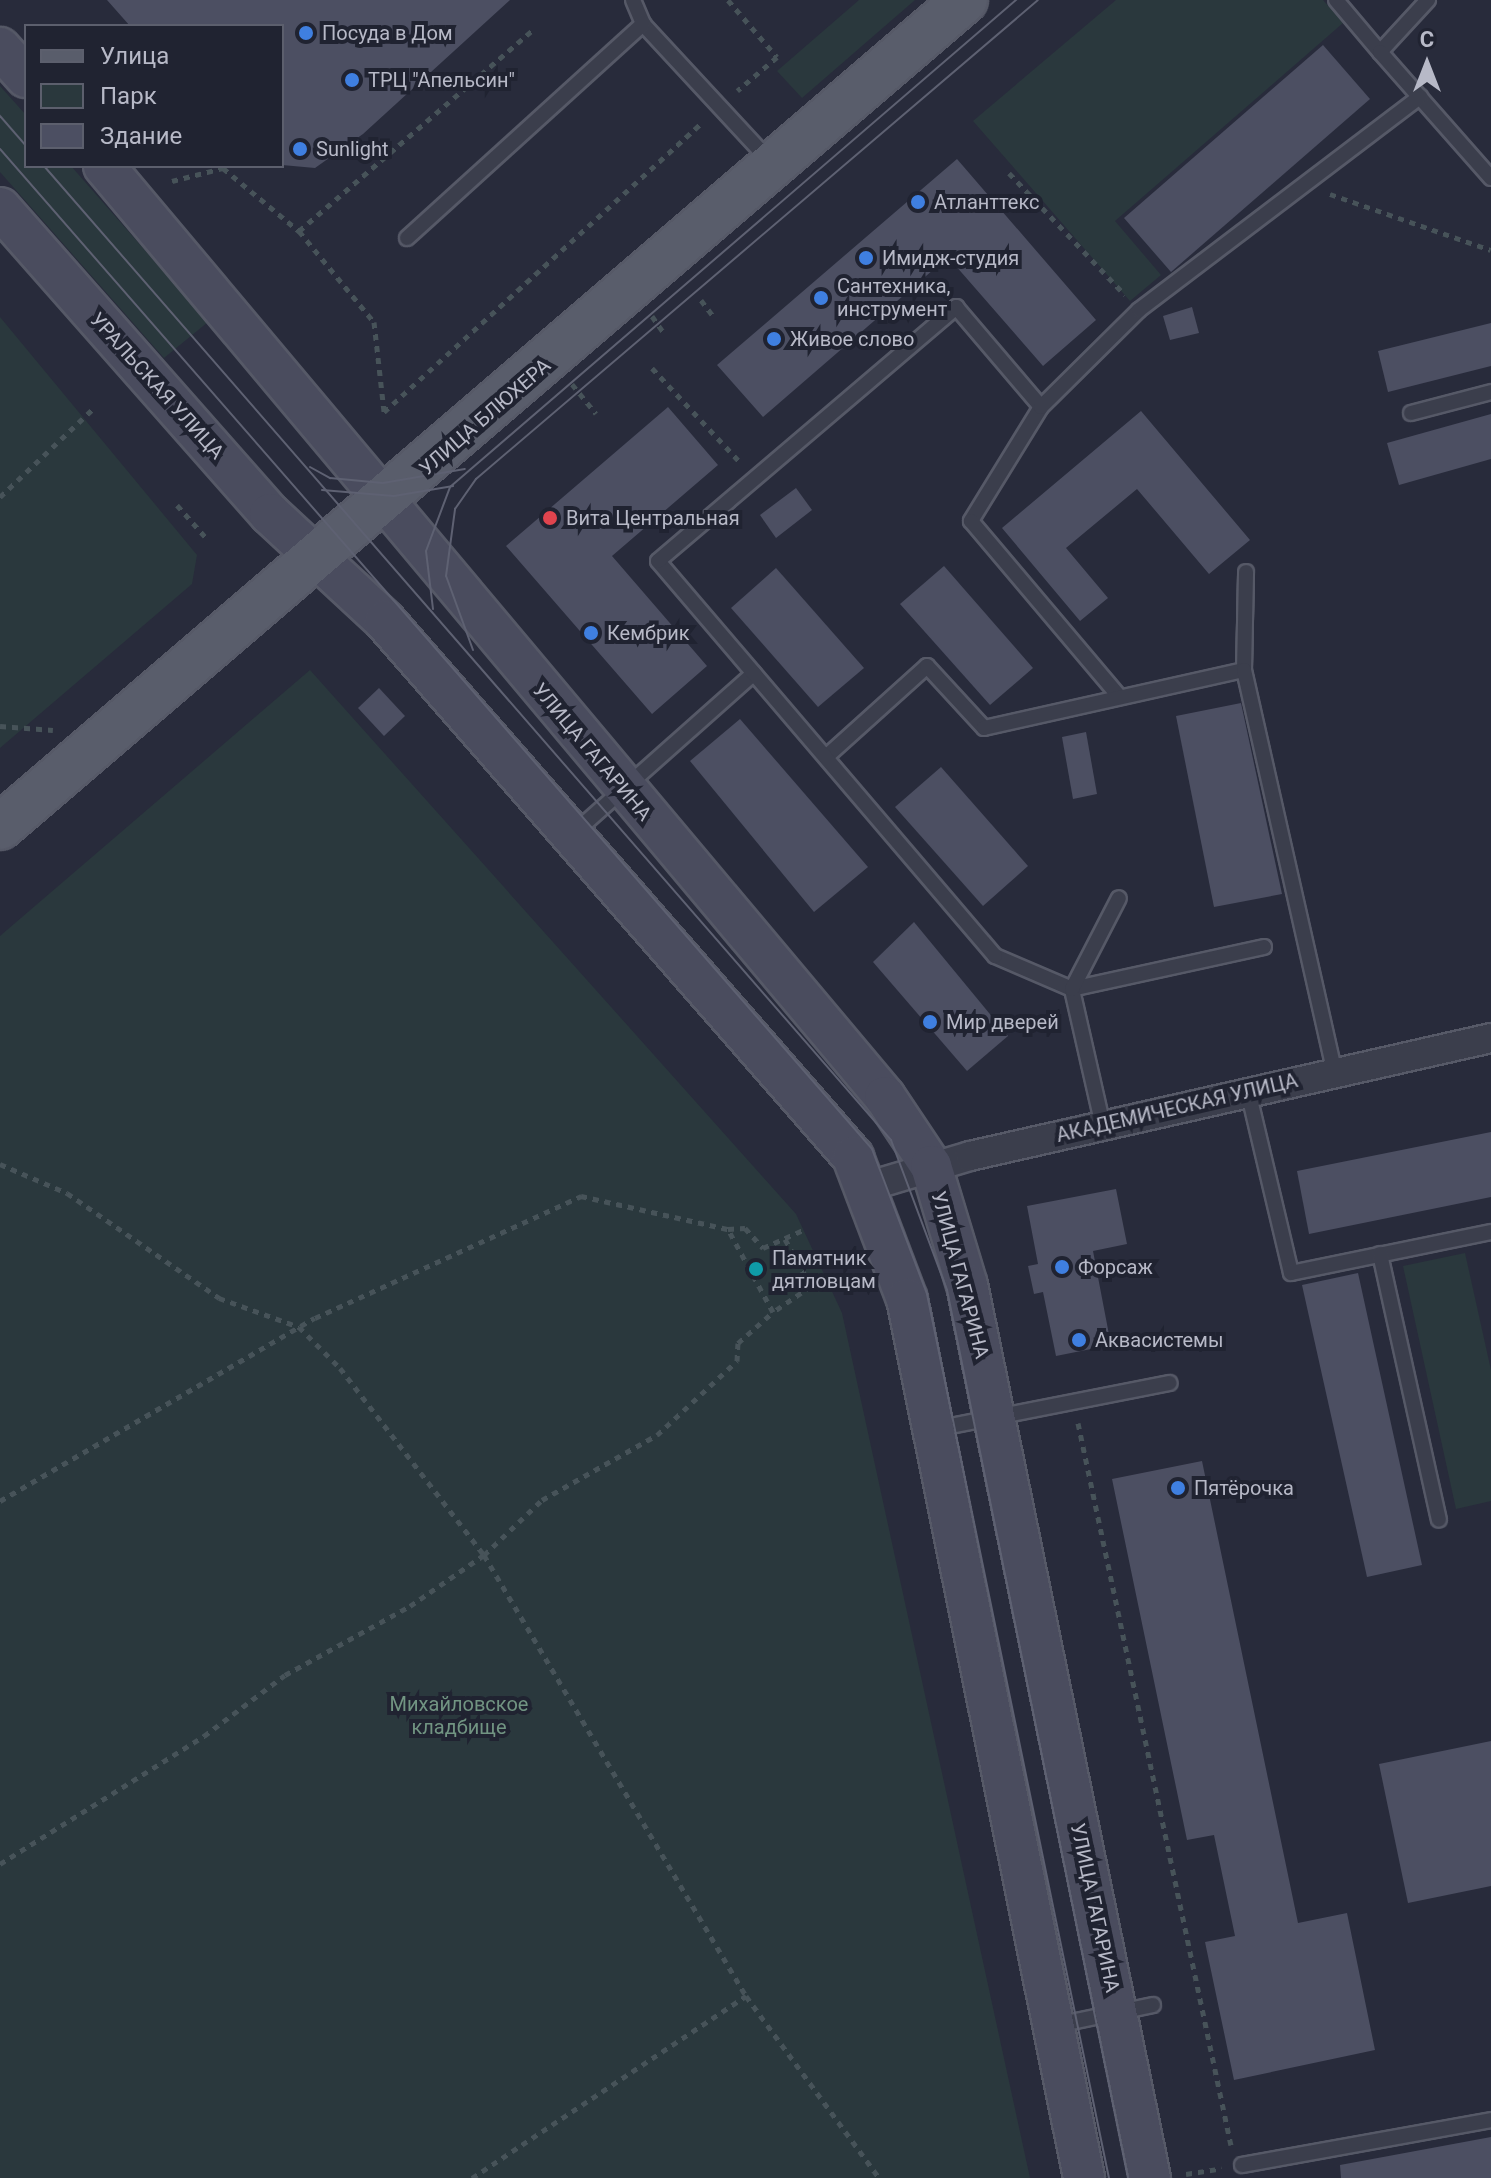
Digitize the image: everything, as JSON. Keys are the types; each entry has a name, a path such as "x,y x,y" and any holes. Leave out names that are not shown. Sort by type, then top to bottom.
{"main road":[{"name":"УЛИЦА БЛЮХЕРА","path":"0,827 319,561 965,0"},
{"path":"0,48 24,75"},
{"path":"106,168 387,502"},
{"name":"УРАЛЬСКАЯ УЛИЦА","path":"0,208 319,561"},
{"name":"УЛИЦА ГАГАРИНА","path":"387,502 885,1097 931,1166 995,1418 1135,2009 1168,2176"},
{"path":"319,561 385,621 835,1130 866,1187 907,1299 1084,2178"}],"street":[{"name":"АКАДЕМИЧЕСКАЯ УЛИЦА","path":"866,1187 931,1166 1334,1070 1491,1038"}],"lane":[{"path":"633,0 643,24 774,166"},
{"path":"1336,0 1491,178"},
{"path":"1380,52 1428,0"},
{"path":"407,238 643,24"},
{"path":"1119,696 971,521 1041,407 1139,310 1420,97"},
{"path":"1041,407 956,307 658,561 995,956 1072,989 1264,947"},
{"path":"1411,413 1491,392"},
{"path":"1246,572 1244,670 1334,1070"},
{"path":"826,757 927,666 984,728 1244,670"},
{"path":"573,834 754,673"},
{"path":"1103,1126 1072,989 1119,898"},
{"path":"1248,1091 1291,1273 1491,1232"},
{"path":"1380,1254 1439,1520"},
{"path":"931,1430 1170,1383"},
{"path":"1052,2025 1135,2009"},
{"path":"1239,2165 1491,2120"}],"path":[{"path":"172,181 223,168 299,231 374,322 384,412 777,57 728,0"},
{"path":"299,231 534,29"},
{"path":"1009,173 1139,310"},
{"path":"1303,185 1491,250"},
{"path":"701,300 714,317"},
{"path":"652,368 756,478"},
{"path":"583,399 596,414"},
{"path":"0,497 95,407"},
{"path":"177,505 208,540"},
{"path":"0,726 58,731"},
{"path":"0,1164 67,1193 219,1298 299,1327 340,1368 484,1555 746,1996 879,2178"},
{"path":"0,1501 315,1318 581,1196 728,1229 745,1228 763,1248 803,1230"},
{"path":"728,1229 773,1312"},
{"path":"0,1864 204,1736 285,1675 410,1606 484,1555 542,1500 657,1435 737,1361 738,1343 773,1312 811,1286 785,1239"},
{"path":"1074,1403 1232,2150"},
{"path":"472,2178 746,1996"},
{"path":"1168,2176 1239,2165"}],"green space":[{"path":"859,0 915,0 802,98 777,71"},
{"path":"1116,0 1323,0 1343,23 1115,221 1161,275 1130,301 973,121"},
{"path":"0,86 24,113 24,168 73,168 208,322 164,358 0,172"},
{"path":"0,317 197,555 192,584 0,748"},
{"name":"Михайловское кладбище","path":"310,670 796,1214 842,1313 1030,2178 0,2178 0,936"},
{"path":"1465,1253 1491,1370 1491,1501 1456,1509 1403,1266"}],"building":[{"name":"ТРЦ \"Апельсин\"","path":"107,0 510,0 363,134 315,168 284,165 284,24 128,24"},
{"path":"1323,45 1370,99 1171,272 1124,218"},
{"path":"957,159 1096,320 1043,366 948,257 763,417 717,365"},
{"path":"1192,307 1199,333 1170,340 1163,316"},
{"path":"1491,323 1491,366 1388,392 1378,351"},
{"path":"668,407 718,465 612,556 707,666 652,714 506,546"},
{"path":"1141,411 1250,540 1209,574 1137,489 1066,548 1108,598 1080,621 1002,528"},
{"path":"1491,414 1491,459 1399,485 1387,443"},
{"path":"796,488 812,510 776,538 760,515"},
{"path":"944,566 1033,668 990,705 900,604"},
{"path":"776,568 864,668 818,707 731,608"},
{"path":"379,688 405,716 384,736 358,708"},
{"path":"1241,703 1282,894 1214,907 1176,716"},
{"path":"740,719 868,867 814,912 690,761"},
{"path":"1086,732 1097,794 1073,799 1062,737"},
{"path":"941,767 1028,866 983,906 895,807"},
{"path":"914,922 1008,1036 967,1071 873,962"},
{"path":"1491,1132 1491,1197 1309,1234 1297,1171"},
{"path":"1116,1189 1127,1244 1093,1251 1111,1345 1056,1356 1043,1292 1034,1294 1028,1266 1038,1264 1027,1206"},
{"path":"1358,1273 1422,1565 1367,1577 1302,1285"},
{"path":"1202,1461 1298,1923 1347,1913 1375,2050 1234,2080 1205,1942 1235,1936 1214,1835 1187,1840 1112,1479"},
{"path":"1491,1741 1491,1886 1408,1903 1379,1764"},
{"path":"1491,2137 1491,2178 1341,2178 1340,2165"}],"tram line":[{"path":"433,609 426,551 450,487 1016,0"},
{"path":"473,650 446,576 455,509 476,479 1038,0"},
{"path":"0,116 24,144"},
{"path":"0,149 872,1149 927,1294 1109,2178"},
{"path":"46,168 891,1140 947,1290 1128,2178"},
{"path":"310,467 330,478 383,483 465,469"},
{"path":"322,490 394,496 453,486"}],"place":[{"name":"Посуда в Дом","path":"306,33"},
{"name":"ТРЦ \"Апельсин\"","path":"352,80"},
{"name":"Sunlight","path":"300,149"},
{"name":"Атланттекс","path":"918,202"},
{"name":"Имидж-студия","path":"866,258"},
{"name":"Сантехника, инструмент","path":"821,298"},
{"name":"Живое слово","path":"774,339"},
{"name":"Вита Центральная","path":"550,518"},
{"name":"Кембрик","path":"591,633"},
{"name":"Мир дверей","path":"930,1022"},
{"name":"Форсаж","path":"1062,1267"},
{"name":"Памятник дятловцам","path":"756,1269"},
{"name":"Аквасистемы","path":"1079,1340"},
{"name":"Пятёрочка","path":"1178,1488"}]}
